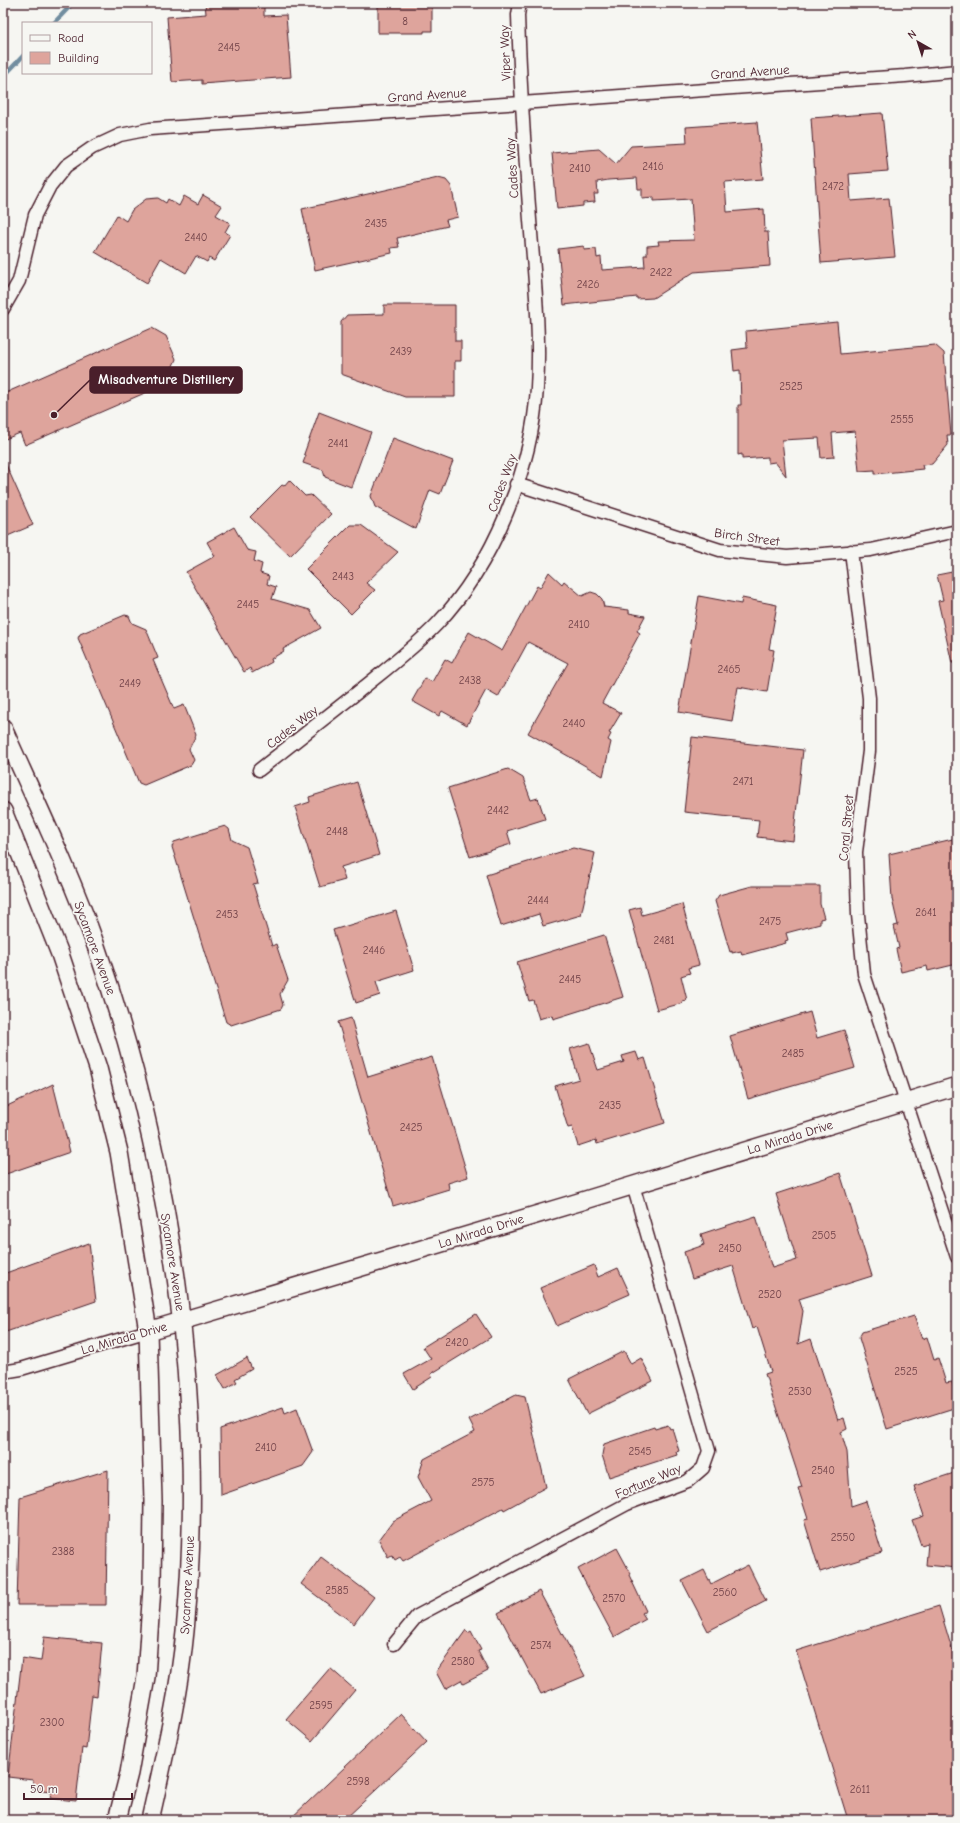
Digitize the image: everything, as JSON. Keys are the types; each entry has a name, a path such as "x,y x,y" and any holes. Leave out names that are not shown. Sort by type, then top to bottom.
{"main road":[{"name":"Sycamore Avenue","path":"3,728 49,831 96,945 131,1056 152,1140 168,1225 182,1321 189,1408 191,1530 185,1631 170,1732 150,1820"},
{"path":"3,811 60,954 98,1068 119,1152 148,1331 153,1501 152,1587 146,1677 129,1773 117,1820"},
{"name":"La Mirada Drive","path":"148,1331 957,1086"}],"street":[{"name":"Viper Way","path":"520,3 518,15 521,103"},
{"name":"Grand Avenue","path":"3,309 19,281 35,215 50,186 66,166 92,148 120,135 150,129 957,71"},
{"name":"Cades Way","path":"259,770 394,663 437,623 464,590 486,554 506,513 528,451 537,389 538,324 521,103"},
{"name":"Birch Street","path":"516,484 720,550 787,557 871,550 957,531"},
{"name":"Coral Street","path":"851,551 869,698 869,751 856,852 858,915 864,974 957,1257"},
{"name":"Fortune Way","path":"394,1644 417,1616 627,1504 688,1481 703,1468 709,1451 633,1185"},
{"name":"La Mirada Drive","path":"3,1372 21,1369 148,1331"}],"building":[{"path":"205,3 264,3 264,16 286,15 291,77 202,84 202,80 172,82 167,17 206,14"},
{"path":"378,3 432,3 432,31 424,31 424,33 378,33"},
{"path":"882,113 888,171 849,174 851,201 889,198 895,257 821,263 811,118"},
{"path":"757,122 763,179 725,182 727,212 764,209 765,232 768,232 770,266 694,272 653,298 637,299 637,297 564,305 558,249 584,246 584,250 596,249 597,258 601,257 602,270 645,267 644,255 647,255 647,246 659,245 658,241 694,240 691,199 654,201 654,197 642,198 642,189 638,189 637,178 608,180 597,182 598,194 594,194 595,202 583,203 583,206 557,209 552,153 599,149 616,164 631,146 687,143 686,127"},
{"path":"438,178 446,180 451,186 458,217 446,220 448,226 397,238 399,247 391,248 392,253 315,270 302,209"},
{"path":"203,195 222,206 216,215 230,223 225,232 230,235 214,261 209,258 207,262 196,256 186,273 161,258 147,283 95,252 117,215 126,221 132,210 146,199 158,198 166,203 168,199 179,206 184,196 198,204"},
{"path":"384,305 455,305 455,341 461,341 461,361 455,361 455,397 405,397 341,374 341,322 347,315 384,314"},
{"path":"837,322 840,354 935,345 944,353 951,435 947,435 948,445 932,464 922,465 923,469 875,474 875,470 859,471 855,431 832,433 834,457 821,458 819,438 782,440 786,476 775,462 768,463 768,457 742,459 742,454 738,455 738,405 741,405 740,370 734,371 732,350 747,348 746,331"},
{"path":"152,328 166,336 176,359 169,375 144,386 147,392 25,445 20,433 3,440 3,394"},
{"path":"319,412 371,432 351,487 325,477 323,470 303,463 306,455 304,454"},
{"path":"393,438 453,461 440,494 430,490 416,529 375,507 371,496"},
{"path":"3,458 33,525 3,538"},
{"path":"289,480 305,496 311,495 331,514 290,556 250,517"},
{"path":"350,525 361,525 398,552 366,583 375,590 351,614 306,569"},
{"path":"234,527 247,550 256,552 254,561 262,564 260,573 269,576 267,584 276,587 272,599 310,610 321,628 283,649 284,651 271,659 272,662 252,673 250,668 244,672 186,572 215,556 207,542"},
{"path":"957,571 957,663 952,663 938,601 943,600 937,575"},
{"path":"549,572 562,584 564,581 582,596 591,592 597,594 602,599 604,607 629,610 629,613 645,616 637,631 640,633 602,703 621,713 609,733 611,734 608,740 611,742 603,776 528,733 568,663 528,642 498,697 486,690 467,725 442,711 439,716 412,701 425,678 432,682 445,659 452,663 469,632 502,651 537,586 540,588"},
{"path":"699,596 741,604 742,598 777,605 769,649 774,650 767,692 738,687 732,721 679,712"},
{"path":"125,615 129,616 132,623 146,629 158,658 153,660 174,709 184,705 196,735 189,749 194,760 191,765 144,785 139,783 78,638 80,634"},
{"path":"692,737 803,750 793,841 757,837 759,820 684,812"},
{"path":"508,769 523,778 531,800 538,798 545,819 507,831 511,844 470,857 448,788"},
{"path":"357,782 379,855 341,867 345,880 320,887 295,807 310,802 309,797"},
{"path":"225,826 229,829 232,840 247,847 258,883 253,884 272,946 276,944 288,980 280,994 283,1005 281,1009 231,1025 226,1022 172,847 174,842"},
{"path":"957,838 957,964 928,971 927,966 901,972 896,949 899,948 894,926 898,925 892,899 889,854"},
{"path":"573,848 595,853 581,915 543,926 539,914 501,926 486,875"},
{"path":"752,886 820,886 820,904 824,918 820,919 820,924 786,933 788,940 785,941 786,943 742,955 741,951 732,953 732,951 730,952 715,901 719,895"},
{"path":"682,904 699,965 688,968 690,973 681,976 687,1000 682,1001 683,1003 657,1010 629,910 640,907 642,915"},
{"path":"396,911 414,970 376,982 380,995 356,1003 333,930"},
{"path":"604,935 623,997 553,1019 552,1015 539,1019 533,1000 529,1001 517,962"},
{"path":"810,1012 817,1038 844,1030 855,1068 748,1099 730,1036"},
{"path":"351,1018 368,1077 432,1057 468,1177 448,1183 449,1189 393,1206 338,1022"},
{"path":"589,1043 598,1070 624,1062 622,1056 636,1052 639,1060 645,1058 665,1123 597,1144 596,1140 578,1146 572,1127 568,1128 555,1086 579,1079 570,1049"},
{"path":"53,1084 70,1152 3,1175 3,1108"},
{"path":"840,1173 872,1276 799,1299 803,1311 798,1344 811,1339 838,1420 844,1418 847,1429 841,1432 847,1452 851,1506 866,1501 882,1553 820,1572 804,1520 808,1519 798,1488 802,1487 765,1374 771,1372 757,1327 752,1329 733,1266 692,1279 684,1252 704,1245 701,1234 756,1216 772,1268 797,1260 776,1194"},
{"path":"89,1243 96,1301 3,1333 3,1274"},
{"path":"594,1265 598,1277 618,1268 630,1294 557,1326 540,1288"},
{"path":"476,1314 491,1337 431,1374 432,1377 413,1389 404,1374 431,1359 423,1347"},
{"path":"914,1316 922,1339 927,1337 934,1360 938,1358 946,1383 952,1382 957,1399 957,1407 887,1429 859,1338 862,1332"},
{"path":"624,1351 631,1364 641,1358 653,1381 587,1414 569,1379"},
{"path":"247,1358 252,1369 235,1379 237,1382 225,1389 217,1375"},
{"path":"516,1395 525,1397 546,1487 403,1561 400,1557 395,1560 392,1555 388,1557 379,1540 393,1521 431,1501 418,1477 424,1459 475,1432 469,1420"},
{"path":"283,1407 285,1413 297,1408 313,1452 303,1466 221,1495 220,1429"},
{"path":"668,1425 670,1429 672,1428 679,1451 676,1452 677,1455 609,1477 602,1455 604,1444 654,1427 655,1429"},
{"path":"108,1470 106,1605 17,1605 20,1497"},
{"path":"957,1472 957,1568 926,1565 928,1543 921,1545 912,1520 924,1516 914,1486"},
{"path":"617,1548 631,1574 629,1575 646,1611 642,1613 646,1619 614,1637 578,1569"},
{"path":"321,1557 374,1597 354,1624 301,1584"},
{"path":"748,1565 766,1601 708,1631 682,1581 704,1570 711,1584"},
{"path":"539,1591 585,1676 541,1694 498,1613"},
{"path":"939,1606 957,1666 957,1820 848,1820 796,1651"},
{"path":"466,1630 468,1633 471,1631 481,1650 478,1651 488,1671 463,1684 461,1680 445,1689 436,1672"},
{"path":"44,1637 102,1643 97,1696 92,1695 86,1749 82,1748 76,1801 50,1798 51,1792 32,1790 33,1780 8,1777 22,1658 41,1661"},
{"path":"330,1668 355,1690 312,1741 286,1719"},
{"path":"401,1714 427,1742 344,1820 289,1820"}],"waterway":[{"path":"55,22 73,3"},
{"path":"3,77 22,57"}],"place":[{"name":"Misadventure Distillery","path":"54,415"}]}
